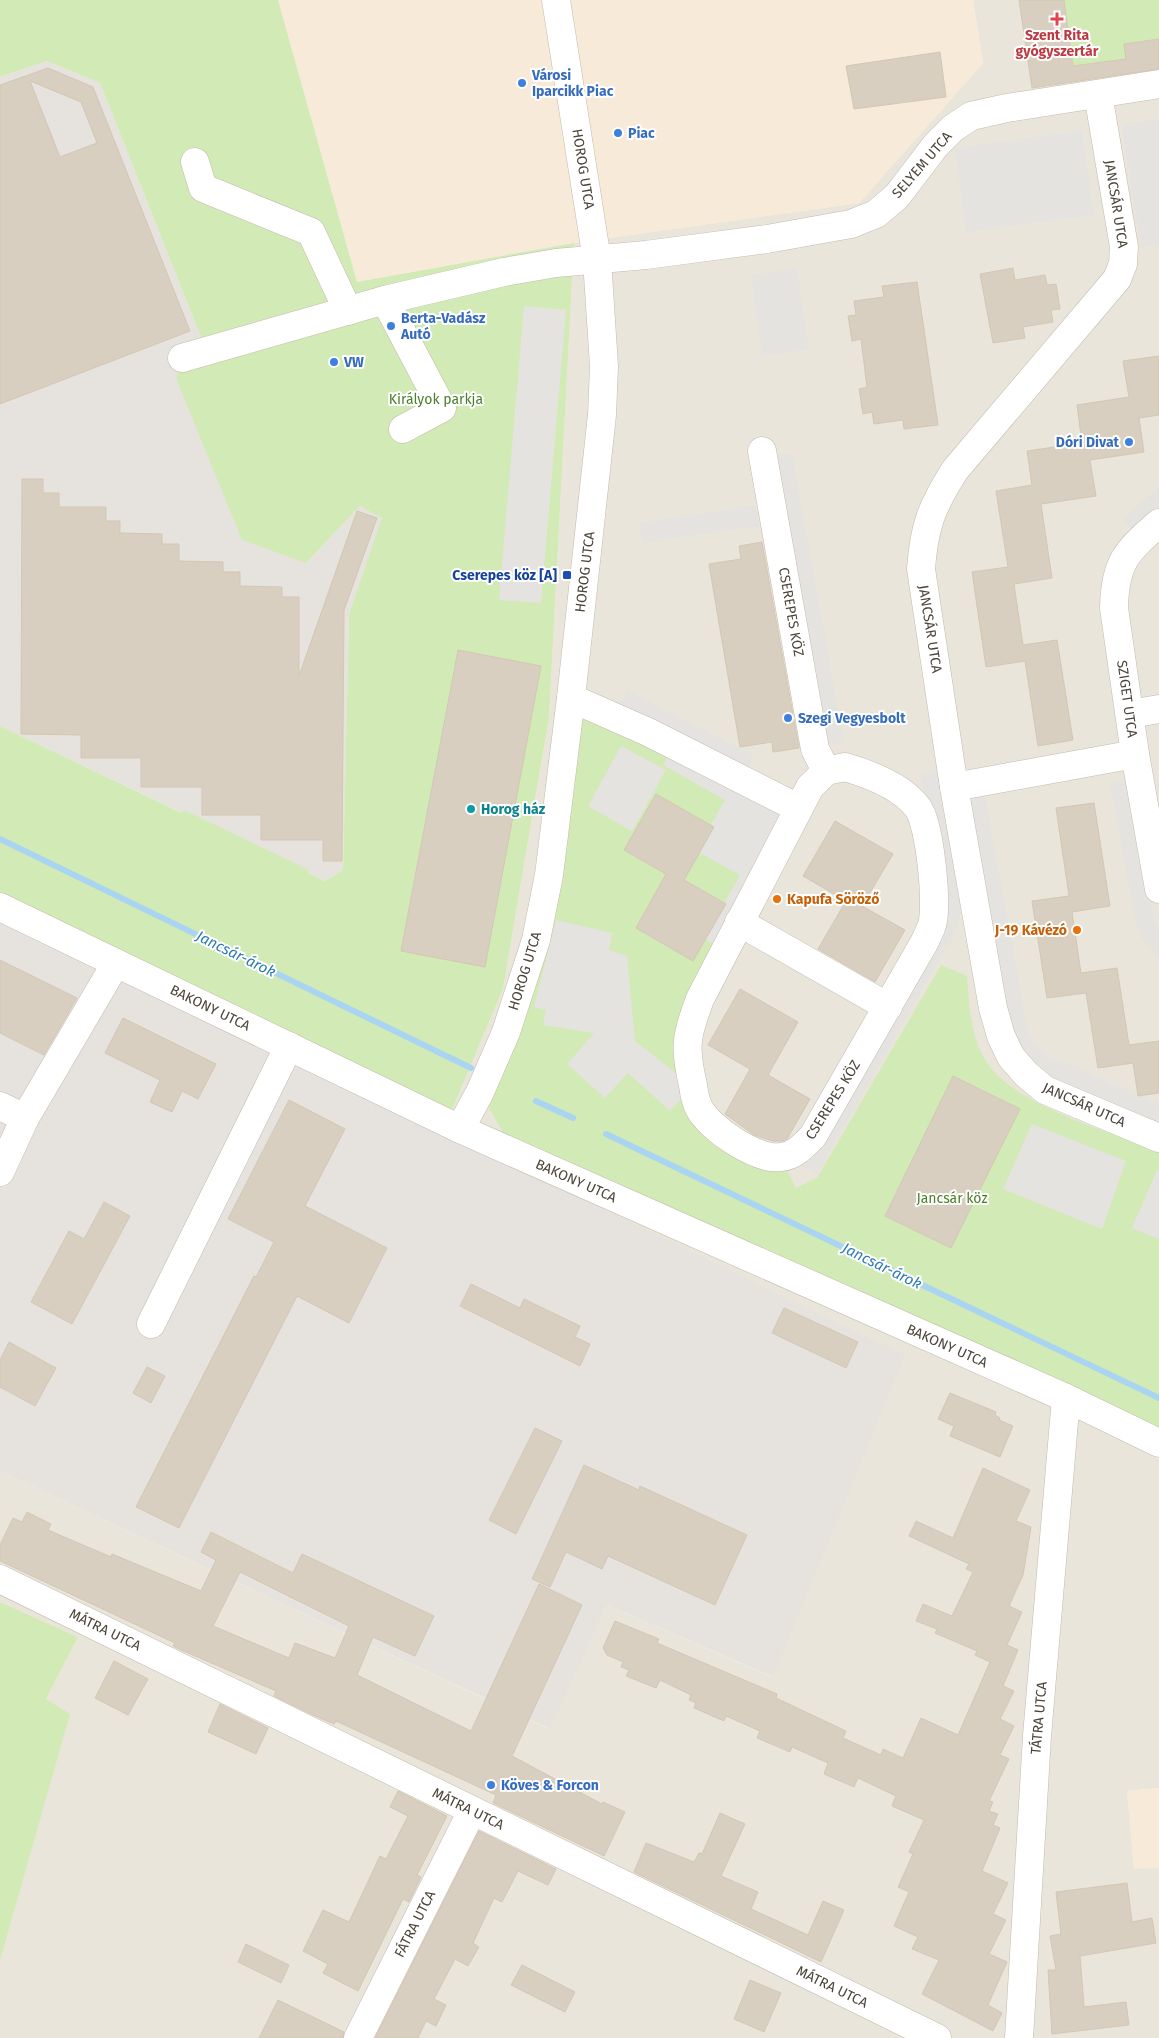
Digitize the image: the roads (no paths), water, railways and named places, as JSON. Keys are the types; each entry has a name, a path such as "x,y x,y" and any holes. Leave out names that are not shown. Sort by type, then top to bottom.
{"street":[{"name":"HOROG UTCA","path":"460,1129 480,1092 506,1032 536,940 549,875 571,698 602,416 604,366 597,260 556,0"},
{"name":"SELYEM UTCA","path":"182,358 385,300 504,272 556,263 597,260 767,239 850,224 876,214 897,196 936,145 964,119 982,112 1159,84"},
{"name":"JANCSÁR UTCA","path":"1098,94 1124,247 1123,264 1117,279 955,470 940,494 923,536 921,569 954,787 993,1008 1001,1036 1011,1057 1026,1074 1045,1090 1159,1138"},
{"path":"195,162 203,188 311,232 348,311"},
{"path":"385,300 442,408 403,429"},
{"name":"CSEREPES KÖZ","path":"762,451 815,749 826,771"},
{"name":"SZIGET UTCA","path":"1159,523 1130,551 1121,563 1114,584 1114,608 1159,889"},
{"path":"571,698 648,732 798,808"},
{"path":"1130,714 1159,709"},
{"path":"954,787 1136,754"},
{"name":"CSEREPES KÖZ","path":"845,767 867,773 901,792 917,808 926,825 934,900 932,924 888,1007 828,1112 812,1136 799,1150 781,1158 764,1155 728,1137 711,1125 698,1106 686,1048 690,1024 700,999 798,808 810,787 826,771 845,767"},
{"name":"BAKONY UTCA","path":"0,907 460,1129 1066,1398 1159,1443"},
{"path":"739,922 888,1007"},
{"path":"0,1172 26,1118 116,963"},
{"path":"151,1324 289,1046"},
{"path":"0,1106 26,1118"},
{"name":"TÁTRA UTCA","path":"1019,2038 1037,1736 1066,1398"},
{"name":"MÁTRA UTCA","path":"0,1579 937,2038"},
{"name":"FÁTRA UTCA","path":"358,2038 472,1811"}],"waterway":[{"name":"Jancsár-árok","path":"0,839 471,1068"},
{"name":"Jancsár-árok","path":"536,1101 573,1118"},
{"name":"Jancsár-árok","path":"606,1134 1159,1398"}],"place":[{"name":"Szent Rita gyógyszertár","path":"1057,19"},
{"name":"Városi Iparcikk Piac","path":"522,83"},
{"name":"Piac","path":"618,133"},
{"name":"Berta-Vadász Autó","path":"391,326"},
{"name":"VW","path":"334,362"},
{"name":"Dóri Divat","path":"1129,442"},
{"name":"Cserepes köz [A]","path":"567,575"},
{"name":"Szegi Vegyesbolt","path":"788,718"},
{"name":"Horog ház","path":"471,809"},
{"name":"Kapufa Söröző","path":"777,899"},
{"name":"J-19 Kávézó","path":"1077,930"},
{"name":"Köves & Forcon","path":"491,1785"}],"park label":[{"name":"Királyok parkja","path":"436,399"},
{"name":"Jancsár köz","path":"952,1198"}]}
